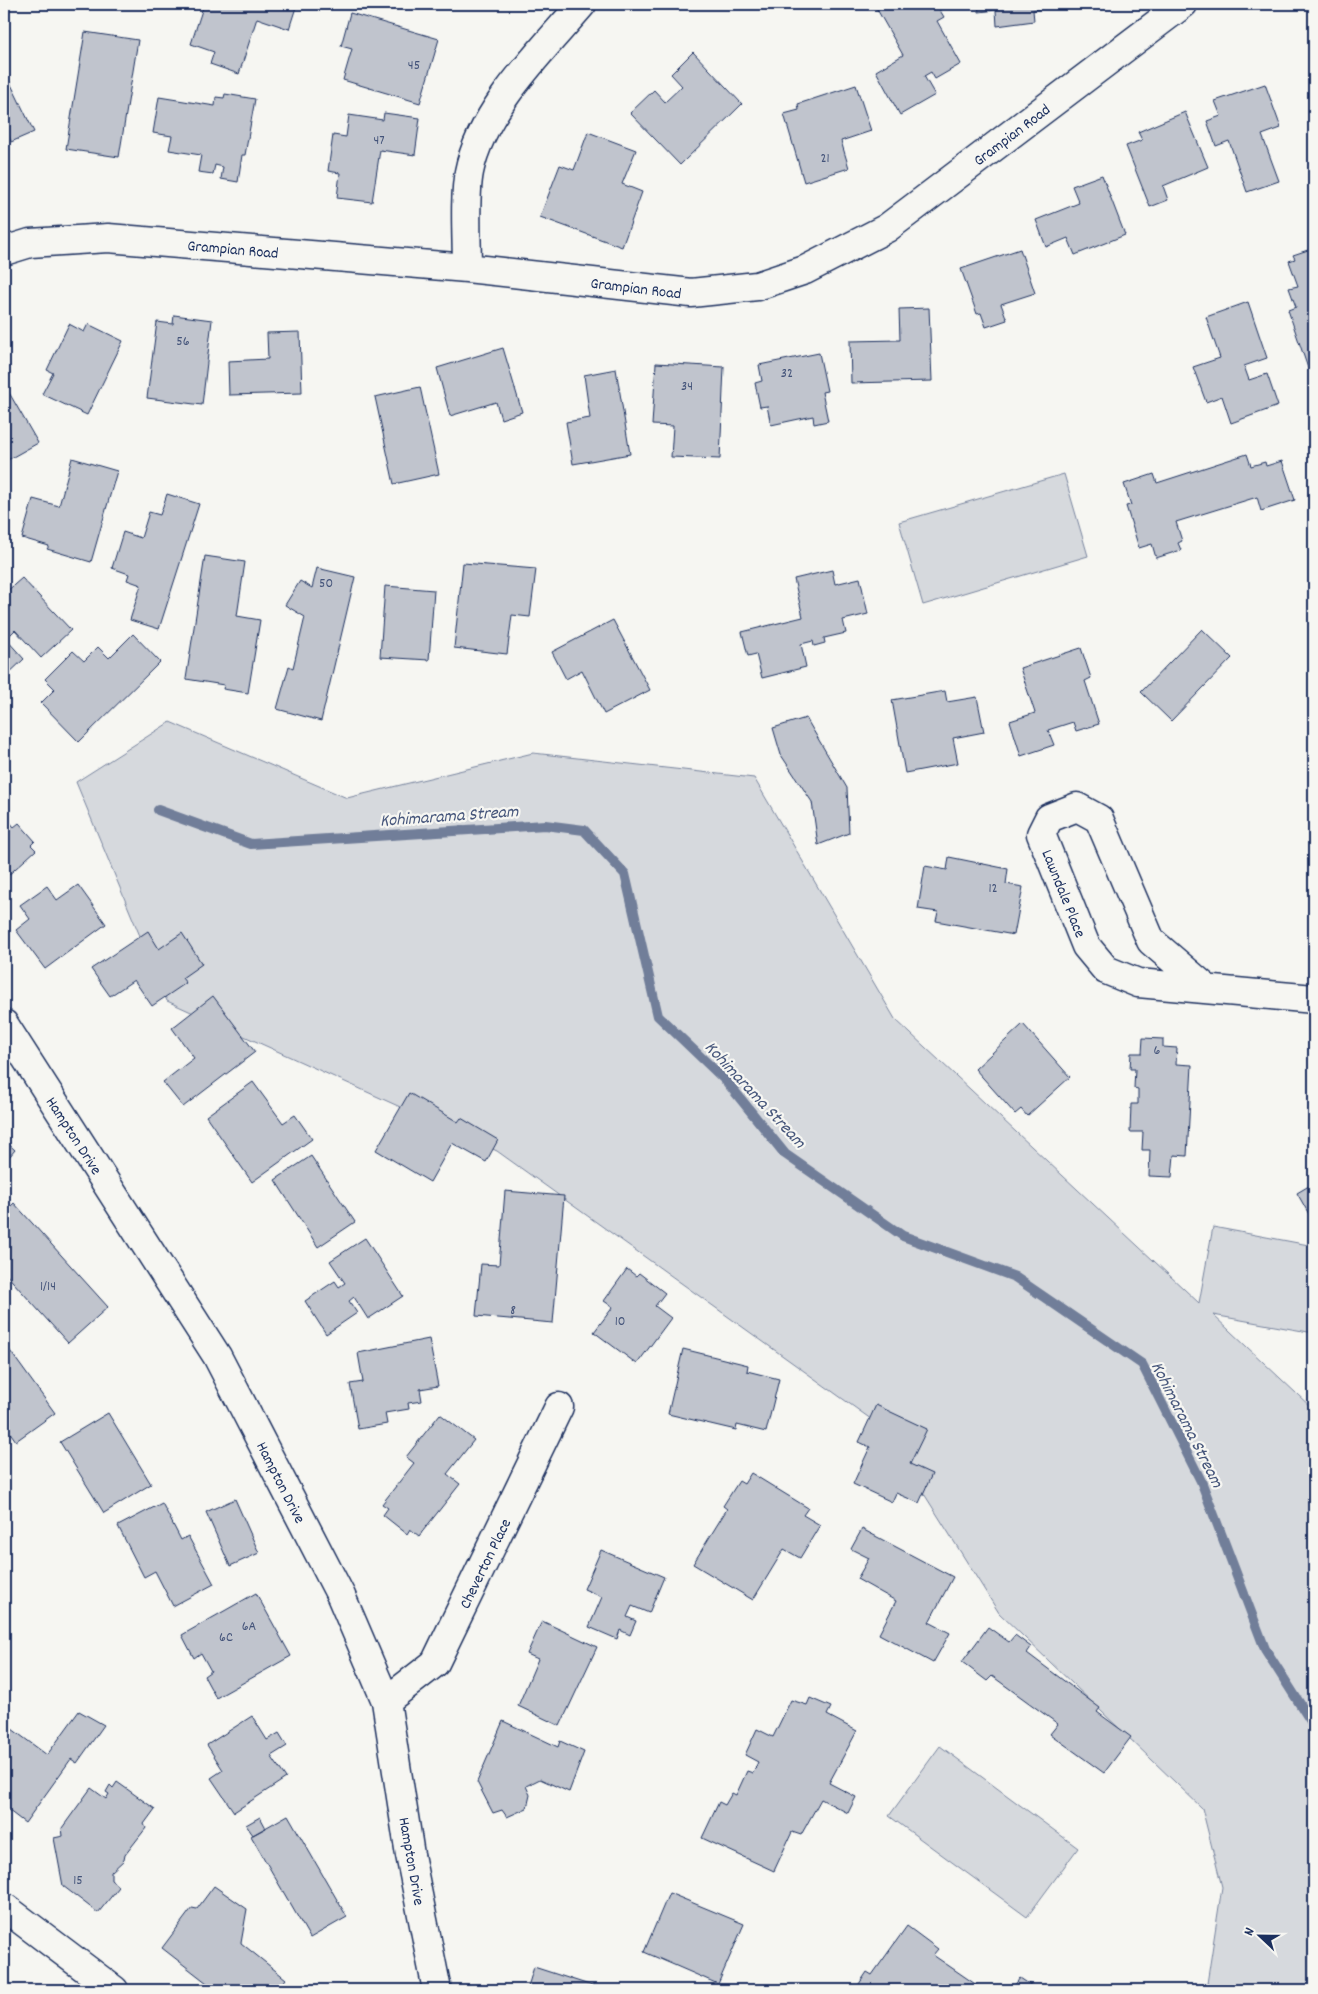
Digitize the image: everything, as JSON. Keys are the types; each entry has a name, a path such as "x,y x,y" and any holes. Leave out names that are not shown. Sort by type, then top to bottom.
{"street":[{"path":"467,268 468,173 477,145 505,94 582,4"},
{"name":"Grampian Road","path":"4,251 30,243 108,238 467,268 691,293 757,286 805,270 887,228 1183,4"},
{"name":"Lawndale Place","path":"1207,989 1151,940 1099,819 1077,807 1049,818 1042,834 1086,946 1106,970 1138,983 1314,999"},
{"name":"Hampton Drive","path":"4,1024 217,1356 341,1596 386,1701 410,1855 437,1990"},
{"name":"Cheverton Place","path":"386,1701 435,1663 560,1407"},
{"path":"4,1907 114,1990"}],"shaded area":[{"path":"1064,474 1088,556 923,605 899,522"},
{"path":"170,722 347,798 533,753 754,778 895,1019 1199,1303 1213,1227 1314,1246 1314,1333 1213,1315 1314,1410 1314,1990 1206,1990 1222,1887 1202,1808 999,1613 882,1427 497,1151 167,1001 76,782"},
{"path":"940,1746 1078,1848 1027,1917 889,1816"}],"building":[{"path":"204,4 297,4 289,29 257,18 239,74 210,64 214,52 191,44"},
{"path":"874,4 936,4 944,17 937,21 961,64 935,79 931,72 924,76 935,95 900,115 876,71 903,55"},
{"path":"978,4 1050,4 1051,7 1033,10 1034,21 997,26 996,10 979,12"},
{"path":"350,13 439,39 420,103 343,80 352,49 341,46"},
{"path":"85,32 138,40 119,157 66,149"},
{"path":"693,52 742,104 680,165 630,113 654,90 665,102 682,86 671,74"},
{"path":"4,70 34,132 11,142 8,134 4,136"},
{"path":"1265,84 1281,128 1262,135 1279,181 1247,192 1229,141 1216,146 1207,121 1221,116 1215,101"},
{"path":"856,85 871,131 841,141 849,168 804,182 784,114 799,110 798,104"},
{"path":"225,94 255,99 238,182 221,179 223,167 215,165 213,174 198,172 201,155 169,150 172,136 153,133 159,97 215,106 216,97 224,98"},
{"path":"1185,112 1208,167 1163,186 1168,200 1150,207 1126,146 1142,140 1138,132"},
{"path":"384,113 420,118 415,155 380,150 372,202 337,198 340,173 328,171 333,135 346,137 349,115 383,120"},
{"path":"588,132 636,150 622,184 642,192 622,247 540,217 560,165 574,170"},
{"path":"1102,175 1125,235 1075,255 1068,238 1046,247 1036,220 1079,203 1072,186"},
{"path":"1314,248 1314,373 1310,374 1288,310 1296,307 1289,288 1298,286 1289,261 1295,259 1293,255"},
{"path":"1020,249 1035,293 1001,304 1007,320 986,327 981,313 977,314 961,269"},
{"path":"1248,302 1267,358 1244,366 1249,380 1267,374 1278,406 1231,423 1222,396 1206,402 1193,367 1220,358 1206,317"},
{"path":"929,308 932,381 851,383 850,341 900,340 899,309"},
{"path":"174,315 212,320 202,405 147,398 157,322 173,324"},
{"path":"69,324 84,332 88,324 123,341 87,415 42,394 53,373 47,370"},
{"path":"300,332 302,393 229,395 228,361 268,359 267,333"},
{"path":"503,348 522,412 501,419 496,402 450,416 437,368"},
{"path":"819,353 827,391 822,392 828,421 814,424 813,416 771,425 767,406 760,407 755,383 762,381 759,365"},
{"path":"656,363 724,367 720,459 671,457 673,426 652,425"},
{"path":"616,369 630,454 573,464 566,422 590,418 584,375"},
{"path":"4,384 38,443 4,462"},
{"path":"420,387 439,474 394,484 375,397"},
{"path":"1247,454 1251,466 1265,462 1266,466 1282,461 1295,500 1261,511 1257,497 1176,522 1182,541 1178,543 1181,550 1156,558 1152,544 1139,548 1126,506 1131,505 1124,484 1154,474 1157,483"},
{"path":"72,458 117,471 91,562 47,549 49,546 22,538 33,499 59,506"},
{"path":"167,494 199,504 159,629 130,620 141,585 127,580 129,574 112,568 123,532 141,538 149,512 160,515"},
{"path":"205,556 245,562 237,616 260,620 248,693 223,689 224,685 186,679"},
{"path":"463,563 536,569 530,617 512,615 507,654 454,648"},
{"path":"317,568 355,577 321,721 277,709 289,666 293,668 305,617 285,605 300,581 312,588"},
{"path":"832,570 835,584 860,578 868,614 843,620 846,633 824,638 825,643 814,646 813,641 801,644 806,667 762,678 756,654 748,656 742,632 803,617 794,579"},
{"path":"22,578 71,630 41,658 15,630 6,639 24,659 4,678 4,590 6,592"},
{"path":"385,586 434,590 429,660 380,657"},
{"path":"613,620 650,690 604,714 582,670 566,679 552,652"},
{"path":"1202,629 1232,658 1171,721 1141,692"},
{"path":"133,634 160,662 79,742 41,703 55,689 45,679 73,651 84,661 98,647 109,658"},
{"path":"1081,648 1091,678 1085,681 1099,724 1076,731 1073,722 1048,730 1054,745 1021,756 1010,721 1035,713 1020,668"},
{"path":"945,691 947,702 977,697 984,732 953,738 958,763 905,773 892,700"},
{"path":"806,718 847,788 849,833 818,845 812,802 781,755 773,728"},
{"path":"4,815 14,827 19,823 35,841 31,845 36,850 4,879"},
{"path":"949,857 1008,869 1006,884 1023,887 1014,935 936,921 938,912 918,909 925,866 947,870"},
{"path":"78,885 106,924 45,969 16,930 30,919 20,905 47,886 57,900"},
{"path":"148,931 159,949 182,933 202,964 182,978 186,983 152,1006 134,980 110,996 91,969"},
{"path":"213,996 255,1052 183,1107 163,1082 194,1058 172,1028"},
{"path":"1023,1024 1070,1077 1027,1116 1021,1109 1015,1114 975,1069"},
{"path":"1143,1038 1163,1039 1163,1047 1177,1048 1176,1064 1192,1065 1187,1156 1174,1155 1172,1177 1149,1176 1150,1150 1142,1150 1143,1132 1130,1132 1131,1104 1138,1104 1138,1089 1134,1088 1135,1069 1130,1069 1131,1053 1142,1053"},
{"path":"253,1082 283,1123 295,1115 312,1139 252,1182 206,1116"},
{"path":"409,1093 458,1122 461,1118 498,1140 486,1162 452,1143 430,1182 376,1150"},
{"path":"4,1140 15,1150 4,1163"},
{"path":"311,1156 355,1222 318,1247 275,1180"},
{"path":"1314,1183 1314,1223 1297,1193"},
{"path":"505,1191 564,1196 553,1323 476,1316 481,1264 499,1265"},
{"path":"14,1203 108,1307 68,1343 4,1272 4,1213"},
{"path":"365,1238 403,1296 368,1319 354,1297 349,1301 357,1313 326,1334 305,1301 335,1281 339,1287 345,1283 330,1261"},
{"path":"627,1269 636,1276 639,1273 665,1293 655,1306 671,1318 637,1364 594,1332 613,1307 604,1301"},
{"path":"429,1339 438,1386 420,1389 422,1401 408,1403 409,1409 385,1413 387,1424 358,1429 350,1384 363,1382 358,1353"},
{"path":"5,1344 55,1413 16,1441 4,1424"},
{"path":"683,1349 748,1365 747,1371 779,1379 766,1432 737,1425 736,1430 668,1414"},
{"path":"876,1405 927,1429 910,1464 932,1474 919,1503 896,1493 892,1502 853,1484 870,1447 859,1442"},
{"path":"108,1413 151,1484 104,1513 60,1442"},
{"path":"440,1414 474,1440 447,1474 460,1484 419,1536 410,1529 407,1534 383,1515 388,1508 382,1504 414,1463 406,1457"},
{"path":"751,1473 808,1508 803,1515 820,1525 800,1558 784,1549 753,1600 693,1564 727,1509 723,1506 739,1481 744,1484"},
{"path":"235,1499 259,1553 230,1566 206,1512"},
{"path":"162,1503 181,1540 188,1536 214,1584 173,1606 155,1571 144,1577 118,1526"},
{"path":"862,1529 953,1577 929,1622 950,1633 933,1663 879,1634 896,1601 857,1579 869,1558 851,1549"},
{"path":"601,1550 664,1577 649,1613 632,1606 627,1617 636,1621 630,1635 620,1630 617,1639 589,1627 602,1597 584,1589"},
{"path":"256,1593 291,1656 216,1698 204,1676 211,1671 201,1653 194,1658 182,1635"},
{"path":"542,1621 597,1647 560,1726 518,1706 538,1659 527,1654"},
{"path":"988,1627 1009,1642 1015,1635 1031,1647 1027,1653 1100,1708 1097,1712 1131,1737 1104,1773 1050,1734 1058,1724 992,1676 987,1681 962,1662"},
{"path":"810,1698 831,1707 827,1715 857,1731 829,1783 856,1797 848,1813 821,1799 801,1835 792,1832 774,1871 702,1838 719,1802 725,1805 732,1793 736,1795 747,1771 753,1773 758,1762 745,1755 757,1729 773,1737 791,1700 807,1705"},
{"path":"79,1711 104,1725 77,1763 71,1759 25,1823 4,1807 4,1732 8,1726 47,1755"},
{"path":"252,1716 267,1740 279,1733 287,1746 271,1756 286,1778 234,1812 211,1778 223,1770 207,1745"},
{"path":"503,1721 558,1747 560,1741 584,1752 569,1792 540,1779 526,1786 530,1795 527,1808 507,1817 502,1810 493,1813 477,1782"},
{"path":"117,1782 155,1809 144,1824 146,1828 125,1855 124,1860 111,1872 111,1880 119,1887 98,1913 63,1886 54,1838 63,1836 62,1828 91,1788 106,1799 109,1794 106,1792 110,1785 113,1788"},
{"path":"288,1815 347,1917 310,1938 251,1836"},
{"path":"260,1817 266,1828 253,1835 246,1825"},
{"path":"214,1886 247,1909 241,1943 286,1979 277,1990 216,1990 162,1948 192,1908 197,1909"},
{"path":"669,1893 744,1924 718,1984 644,1952"},
{"path":"907,1926 938,1949 933,1955 984,1990 855,1990 867,1972 872,1975"},
{"path":"534,1967 605,1990 527,1990"},
{"path":"1020,1978 1038,1990 1011,1990"}],"waterway":[{"name":"Kohimarama Stream","path":"158,810 251,844 545,825 584,830 625,874 658,1016 727,1082 785,1154 903,1236 1015,1277 1142,1364 1201,1481 1265,1649 1314,1726"}]}
